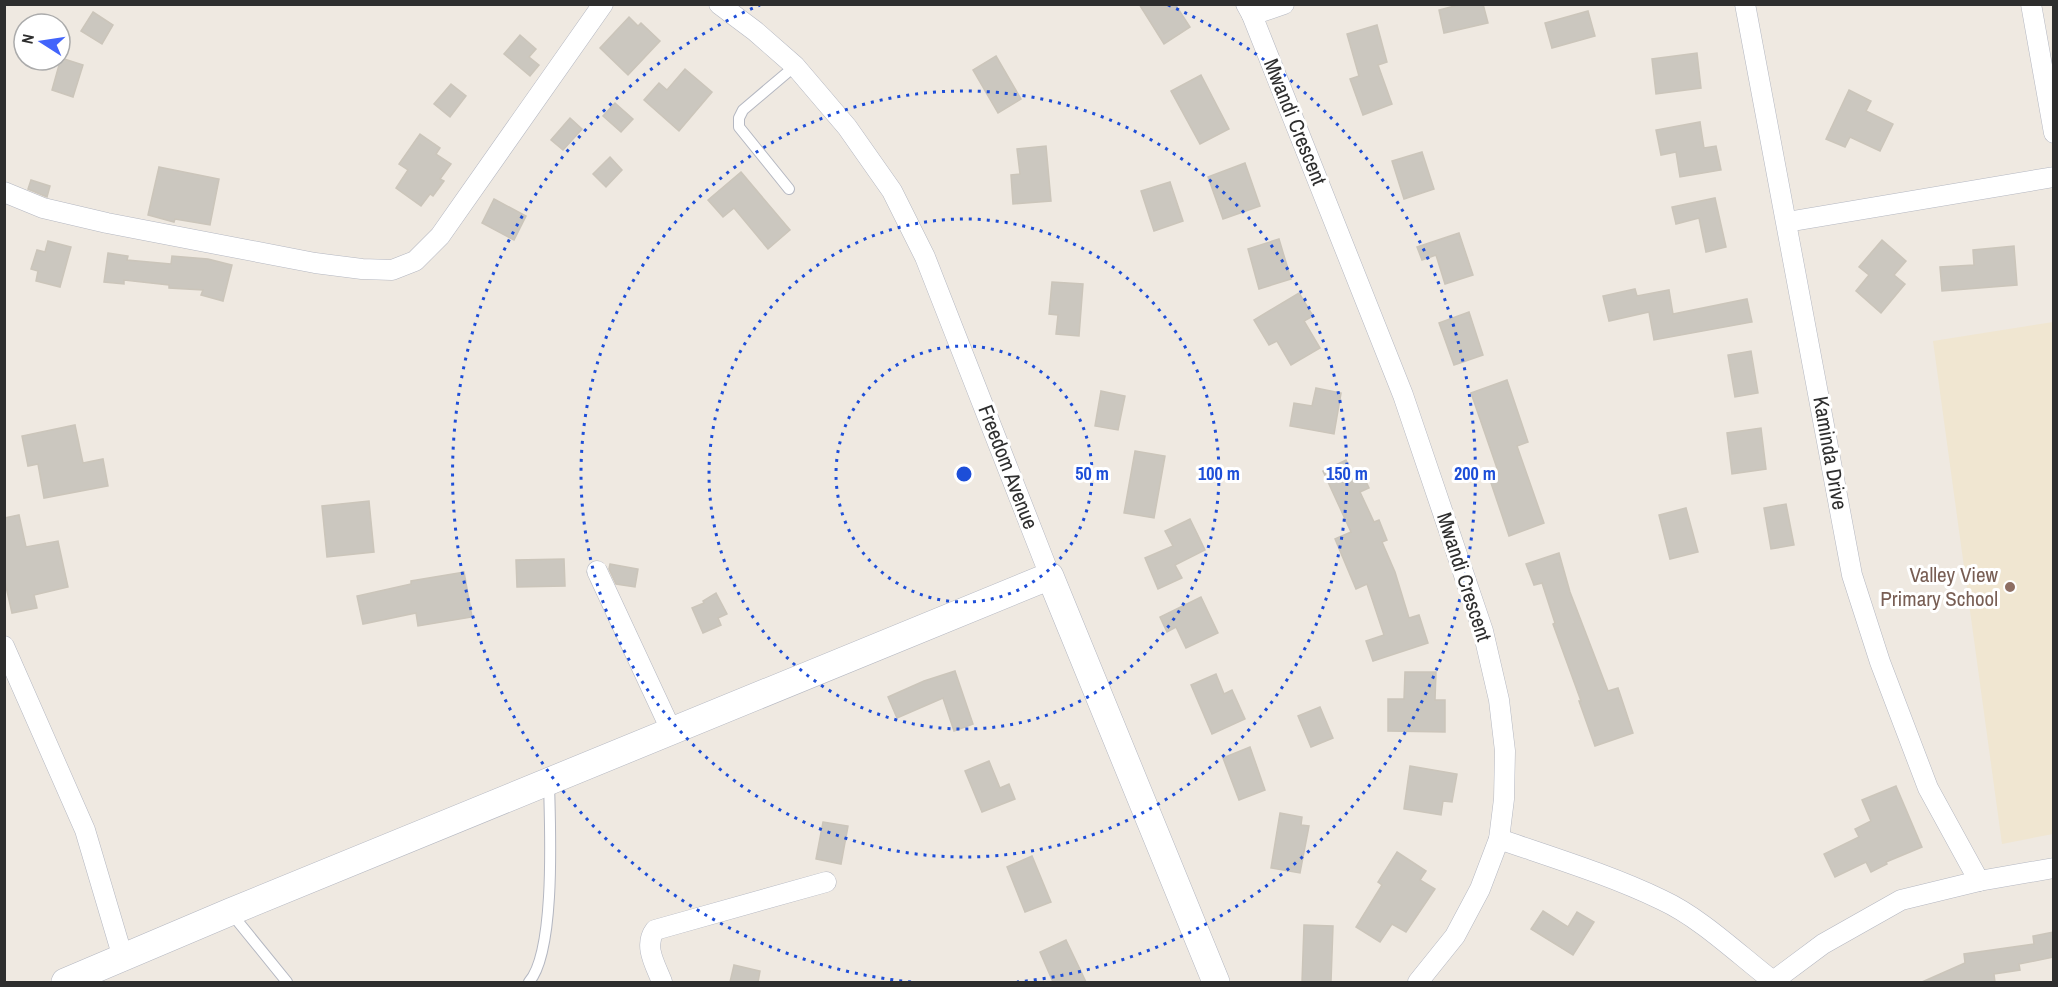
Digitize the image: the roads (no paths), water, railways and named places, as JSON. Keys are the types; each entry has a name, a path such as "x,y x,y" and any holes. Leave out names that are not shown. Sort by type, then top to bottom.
{"main road":[{"path":"65,982 671,730 1050,576"},
{"name":"Freedom Avenue","path":"1050,576 1216,982"}],"street":[{"path":"4,192 43,208 107,223 315,263 392,270 415,261 440,236 603,4"},
{"name":"Freedom Avenue","path":"719,4 755,31 795,66 848,127 892,191 925,257 1050,576"},
{"path":"1249,10 1284,4"},
{"name":"Kaminda Drive","path":"1745,4 1852,575 1880,662 1928,788 1979,881"},
{"path":"2031,4 2054,133"},
{"name":"Mwandi Crescent","path":"1249,10 1403,395 1483,631 1499,700 1505,751 1504,799 1499,839 1480,889 1455,936 1418,982"},
{"path":"1787,222 2054,177"},
{"path":"597,571 671,730"},
{"path":"4,646 85,830 123,958"},
{"path":"1499,839 1664,900 1706,928 1772,982 1823,944 1901,900 1979,881 2054,868"},
{"path":"662,982 649,946 655,930 826,882"}],"lane":[{"path":"789,189 739,127 739,118 743,110 795,66"},
{"path":"529,982 535,975 543,950 549,893 549,781"},
{"path":"230,912 287,982"}],"place":[{"name":"Valley View Primary School","path":"2010,587"}]}
